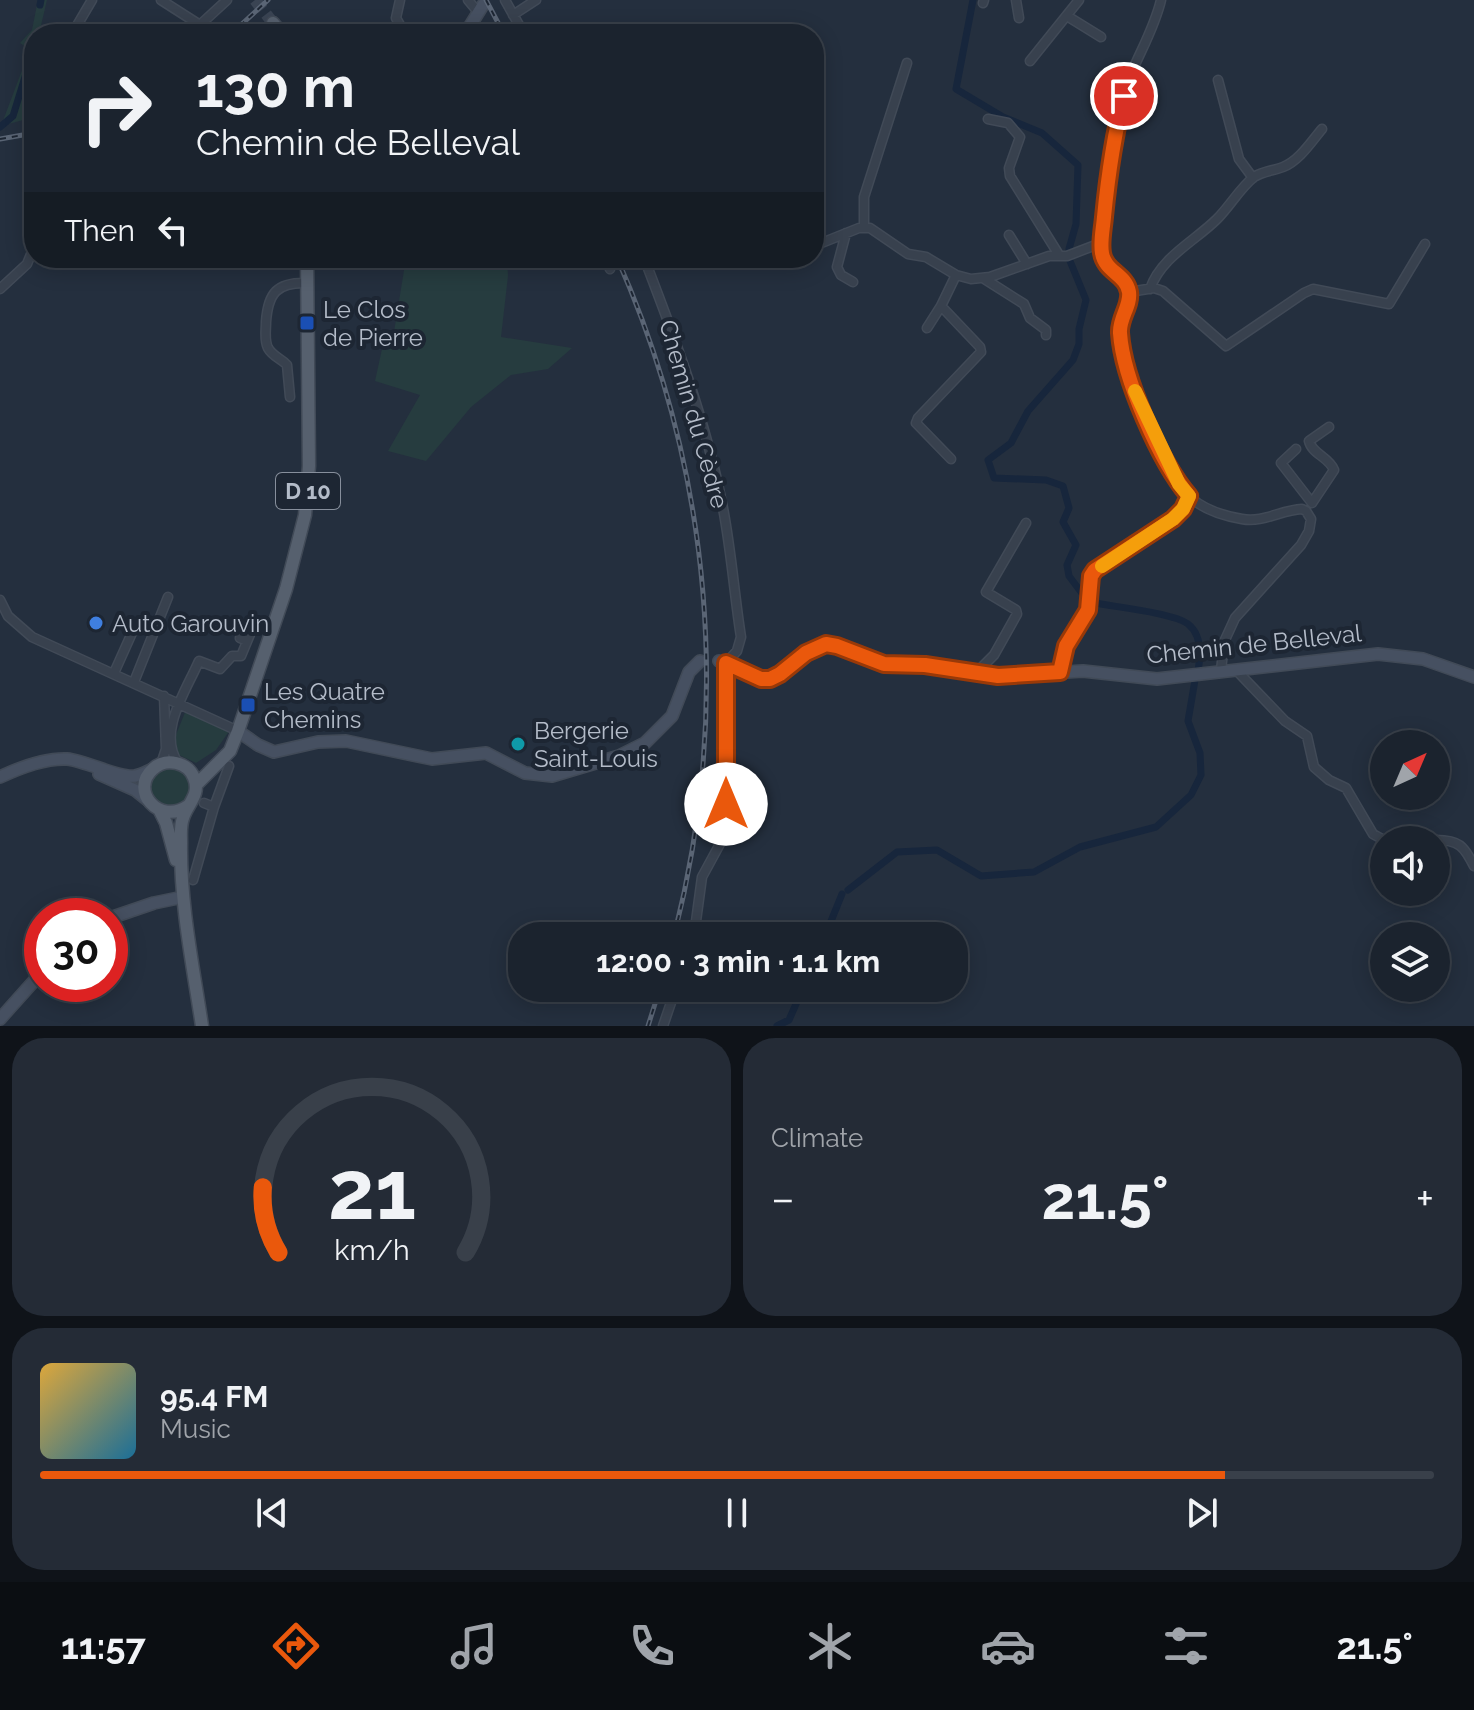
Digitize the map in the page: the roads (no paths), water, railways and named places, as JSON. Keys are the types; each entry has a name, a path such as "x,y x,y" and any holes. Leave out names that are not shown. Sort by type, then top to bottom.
{"main road":[{"name":"D 10","path":"195,797 230,751 237,734 286,589 305,515 309,466 307,268"},
{"name":"D 10","path":"181,765 194,767 210,761 237,734"},
{"path":"187,879 166,823 145,790 146,782 157,766 181,765 194,778 195,797 181,831 187,879 183,897 202,1026"},
{"path":"156,808 175,813 195,797"}],"street":[{"path":"78,24 92,0"},
{"path":"161,0 198,24"},
{"path":"201,24 227,0"},
{"path":"399,24 396,18 400,0"},
{"path":"468,0 480,8 471,24"},
{"path":"505,0 518,24"},
{"path":"513,15 536,0"},
{"path":"1016,0 1019,18"},
{"path":"1030,61 1079,0"},
{"path":"1163,2 1131,75 1119,116 1101,243 1106,265 1122,278 1129,292 1120,334 1132,379 1150,426 1179,484 1189,496 1214,511 1241,519 1261,519 1302,509 1311,519 1309,531 1301,545 1235,618 1224,642 1221,671"},
{"path":"1067,16 1101,37"},
{"path":"864,228 864,197 907,63"},
{"path":"1218,80 1239,159 1253,178"},
{"path":"988,119 1008,123 1020,137 1009,168 1010,176 1059,255"},
{"path":"1150,289 1159,273 1183,246 1216,220 1253,178 1265,171 1285,167 1295,160 1322,129"},
{"path":"824,242 864,228 880,233 890,244 908,254 926,257 956,275 971,279 1059,255 1067,256 1101,243"},
{"path":"846,233 837,267 841,275 853,282"},
{"path":"1009,235 1027,264"},
{"path":"1129,292 1163,291 1226,346 1313,289 1389,304 1425,244"},
{"path":"0,289 24,267"},
{"name":"Chemin du Cèdre","path":"648,268 676,339 705,431 723,505 741,637 737,651 722,662"},
{"path":"927,328 956,275"},
{"path":"983,278 1024,304 1028,316 1046,330 1046,335"},
{"path":"290,397 286,363 272,354 266,340 267,304 287,284 307,283"},
{"path":"941,306 981,350 916,420 919,427 951,459"},
{"path":"1296,449 1281,463 1312,503 1334,468 1310,446 1309,441 1329,427"},
{"path":"1060,672 1066,646 1088,610 1091,576 1095,570 1173,519 1183,509 1189,496"},
{"path":"976,673 994,655 1017,614 1016,610 986,592 1026,523"},
{"path":"134,682 168,597"},
{"path":"0,600 8,616 30,636 181,704 274,752 318,742 346,741 432,759 486,753 525,773 552,776 619,756 645,743 672,716 689,672 700,661"},
{"path":"114,673 136,624 142,621 156,628"},
{"path":"181,765 170,747 171,727 199,661 220,669 226,660 241,656 247,641"},
{"name":"Chemin de Belleval","path":"722,662 761,679 770,679 806,653 826,644 884,664 925,665 1012,677 1096,672 1157,679 1378,654 1423,659 1474,677"},
{"path":"696,922 702,877 721,842 726,804 722,662"},
{"path":"1236,670 1285,721 1307,736 1314,767 1329,780 1346,788 1370,829"},
{"path":"0,777 36,763 70,759 126,776 136,776 157,766 166,749 164,696"},
{"path":"36,763 66,764 86,769 135,790 156,808"},
{"path":"187,879 229,766"},
{"path":"195,797 214,807"},
{"path":"1450,840 1465,847 1474,866"},
{"path":"128,912 183,897"},
{"path":"0,1019 24,992"},
{"path":"663,1026 671,1002"}],"waterway":[{"path":"40,5 41,0"},
{"path":"973,0 956,89 1003,117 1042,133 1078,165 1076,224 1069,249"},
{"path":"0,127 13,116 24,80"},
{"path":"1070,261 1086,300 1079,344 1073,360 1028,411 1011,443 988,460 994,478 1046,480 1063,486 1069,508 1063,522 1076,545 1067,565 1069,576 1084,596"},
{"path":"1095,603 1158,614 1188,624 1198,639 1198,671"},
{"path":"848,890 897,852 937,850 981,876 1034,872 1080,847 1156,827 1191,795 1201,775 1200,753 1188,721 1195,680"},
{"path":"831,922 842,894"},
{"path":"777,1026 789,1020 797,1002"}],"tunnel":[{"path":"255,0 273,23"}],"railway":[{"path":"242,24 268,0"},
{"path":"486,0 499,24"},
{"path":"0,139 24,135"},
{"path":"621,268 649,339 674,422 692,507 703,592 707,678 703,764 692,850 677,922"},
{"path":"648,1026 656,1002"}],"place":[{"name":"Le Clos de Pierre","path":"307,323"},
{"name":"Auto Garouvin","path":"96,623"},
{"name":"Les Quatre Chemins","path":"248,705"},
{"name":"Bergerie Saint-Louis","path":"518,744"}]}
